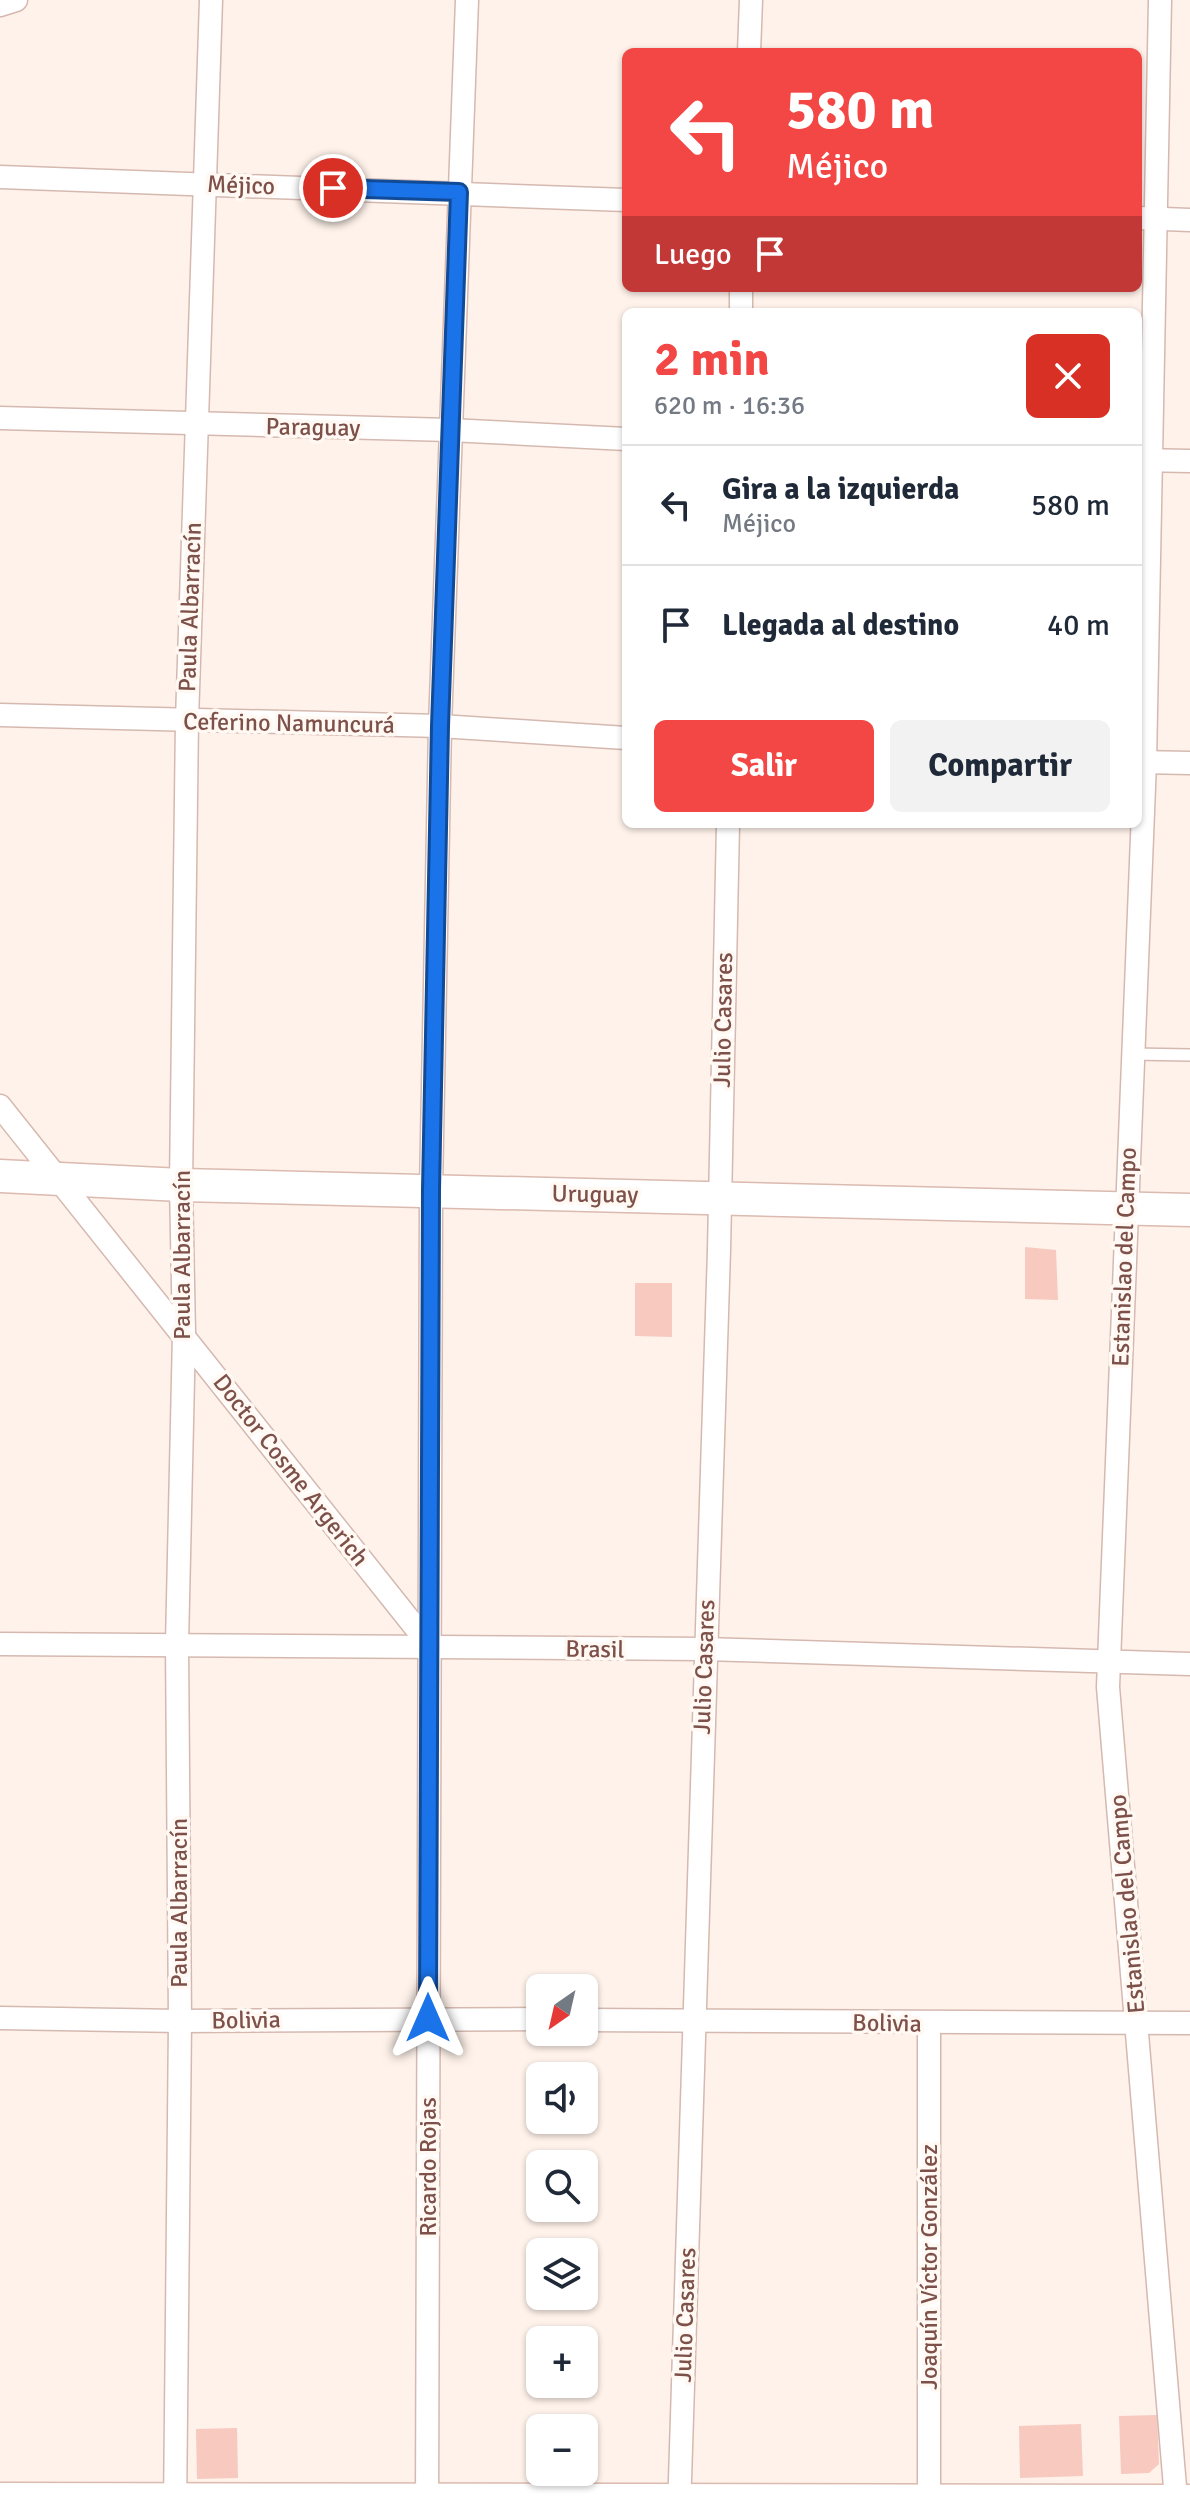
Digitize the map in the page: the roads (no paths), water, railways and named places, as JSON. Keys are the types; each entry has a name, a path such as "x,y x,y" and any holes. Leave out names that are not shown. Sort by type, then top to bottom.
{"street":[{"path":"0,5 16,0"},
{"name":"Paula Albarracín","path":"176,2505 180,2021 177,1644 184,1334 181,1185 187,720 211,0"},
{"name":"Ricardo Rojas","path":"427,2506 431,1190 440,726 467,0"},
{"path":"749,48 751,0"},
{"name":"Estanislao del Campo","path":"1142,661 1147,218 1160,0"},
{"name":"Méjico","path":"0,177 622,200"},
{"path":"1147,218 1190,220"},
{"name":"Paraguay","path":"0,418 450,430 622,439"},
{"path":"1144,460 1190,461"},
{"name":"Ceferino Namuncurá","path":"0,715 440,726 622,738"},
{"path":"1142,762 1190,763"},
{"name":"Julio Casares","path":"679,2506 728,828"},
{"name":"Estanislao del Campo","path":"1139,828 1108,1660 1181,2504"},
{"name":"Doctor Cosme Argerich","path":"0,1106 431,1647"},
{"name":"Uruguay","path":"0,1176 181,1185 1190,1210"},
{"name":"Brasil","path":"0,1644 704,1649 1190,1664"},
{"name":"Bolivia","path":"0,2018 180,2021 526,2019"},
{"name":"Bolivia","path":"598,2020 1190,2023"},
{"name":"Joaquín Víctor González","path":"928,2507 929,2024"},
{"path":"0,2499 176,2505 928,2507 1181,2504"}],"lane":[{"path":"1133,1054 1190,1055"}]}
